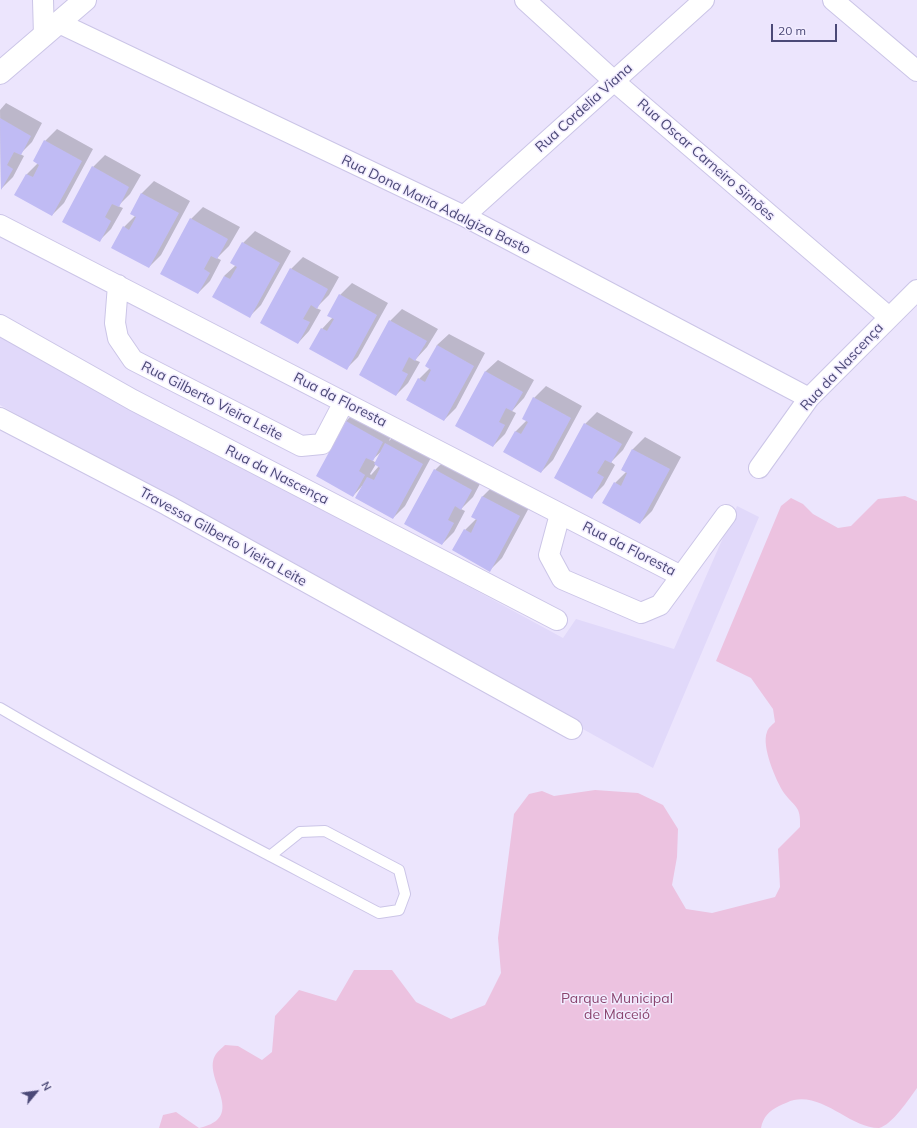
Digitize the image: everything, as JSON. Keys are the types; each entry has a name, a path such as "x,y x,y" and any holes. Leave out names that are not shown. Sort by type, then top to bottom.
{"street":[{"path":"43,0 51,30"},
{"path":"0,73 85,0"},
{"name":"Rua Oscar Carneiro Simões","path":"525,0 615,82 889,317"},
{"name":"Rua Cordelia Viana","path":"464,216 615,82 704,0"},
{"path":"833,0 917,71"},
{"name":"Rua Dona Maria Adalgiza Basto","path":"51,30 464,216 809,398"},
{"name":"Rua da Floresta","path":"0,225 681,576"},
{"name":"Rua Gilberto Vieira Leite","path":"118,286 115,323 118,338 133,360 301,446 322,444 344,402"},
{"name":"Rua da Nascença","path":"759,468 809,398 917,290"},
{"name":"Rua da Nascença","path":"0,325 134,400 557,620"},
{"name":"Travessa Gilberto Vieira Leite","path":"0,418 167,505 572,729"},
{"path":"560,514 549,555 562,579 641,613 660,605 726,515"}],"lane":[{"path":"0,708 90,761 270,856 379,913 399,910 405,894 399,870 325,831 300,832 270,856"}],"shaded area":[{"path":"0,331 563,638 576,619 674,649 737,506 759,517 653,768 0,405"}],"green space":[{"name":"Parque Municipal de Maceió","path":"905,496 917,501 917,1088 895,1117 879,1128 868,1127 827,1106 805,1099 792,1100 775,1108 769,1112 761,1128 199,1128 214,1123 221,1115 223,1106 214,1074 213,1063 216,1054 225,1045 238,1046 262,1060 272,1052 275,1016 299,990 336,1001 354,970 392,970 416,1002 451,1019 485,1005 501,973 498,938 514,814 529,794 542,791 554,796 595,790 638,793 663,805 678,829 677,857 672,885 686,909 712,913 775,897 780,887 778,849 800,827 800,820 796,807 781,788 770,763 766,746 766,738 768,729 775,722 773,709 751,678 716,661 781,506 791,498 803,504 813,514 838,528 851,526 878,499"},
{"path":"176,1112 199,1128 159,1128 163,1115"}],"building":[{"path":"0,118 31,136 21,155 14,152 7,165 13,169 1,190"},
{"path":"44,140 82,161 52,216 14,195 26,174 33,177 39,165 33,161"},
{"path":"92,166 129,187 119,207 112,204 105,217 111,221 100,242 62,222"},
{"path":"141,193 179,213 149,268 111,248 123,226 129,230 136,217 130,214"},
{"path":"190,218 228,239 217,259 211,256 204,269 210,273 198,294 160,274"},
{"path":"242,242 280,263 250,318 212,297 224,276 230,279 237,267 230,263"},
{"path":"290,268 328,289 317,309 311,305 303,319 310,322 298,344 260,323"},
{"path":"339,294 377,315 347,370 309,349 321,328 327,331 334,319 327,316"},
{"path":"389,320 427,341 415,361 409,357 402,371 408,374 396,396 359,375"},
{"path":"437,345 474,366 444,421 406,400 418,378 425,382 431,370 425,366"},
{"path":"485,371 523,392 512,411 506,408 499,422 505,425 493,447 455,426"},
{"path":"533,397 571,418 541,473 503,452 515,431 521,434 528,422 522,419"},
{"path":"346,421 383,442 373,461 366,458 359,471 365,475 353,497 316,476"},
{"path":"584,423 622,444 611,463 605,460 597,473 604,477 592,499 554,478"},
{"path":"385,443 423,464 393,519 355,498 367,477 374,480 380,468 374,464"},
{"path":"632,449 670,469 640,524 602,503 614,482 621,486 627,473 621,470"},
{"path":"434,469 472,490 461,510 455,506 448,520 454,523 442,545 404,524"},
{"path":"482,496 520,516 490,572 452,550 464,529 471,533 477,520 471,517"}]}
